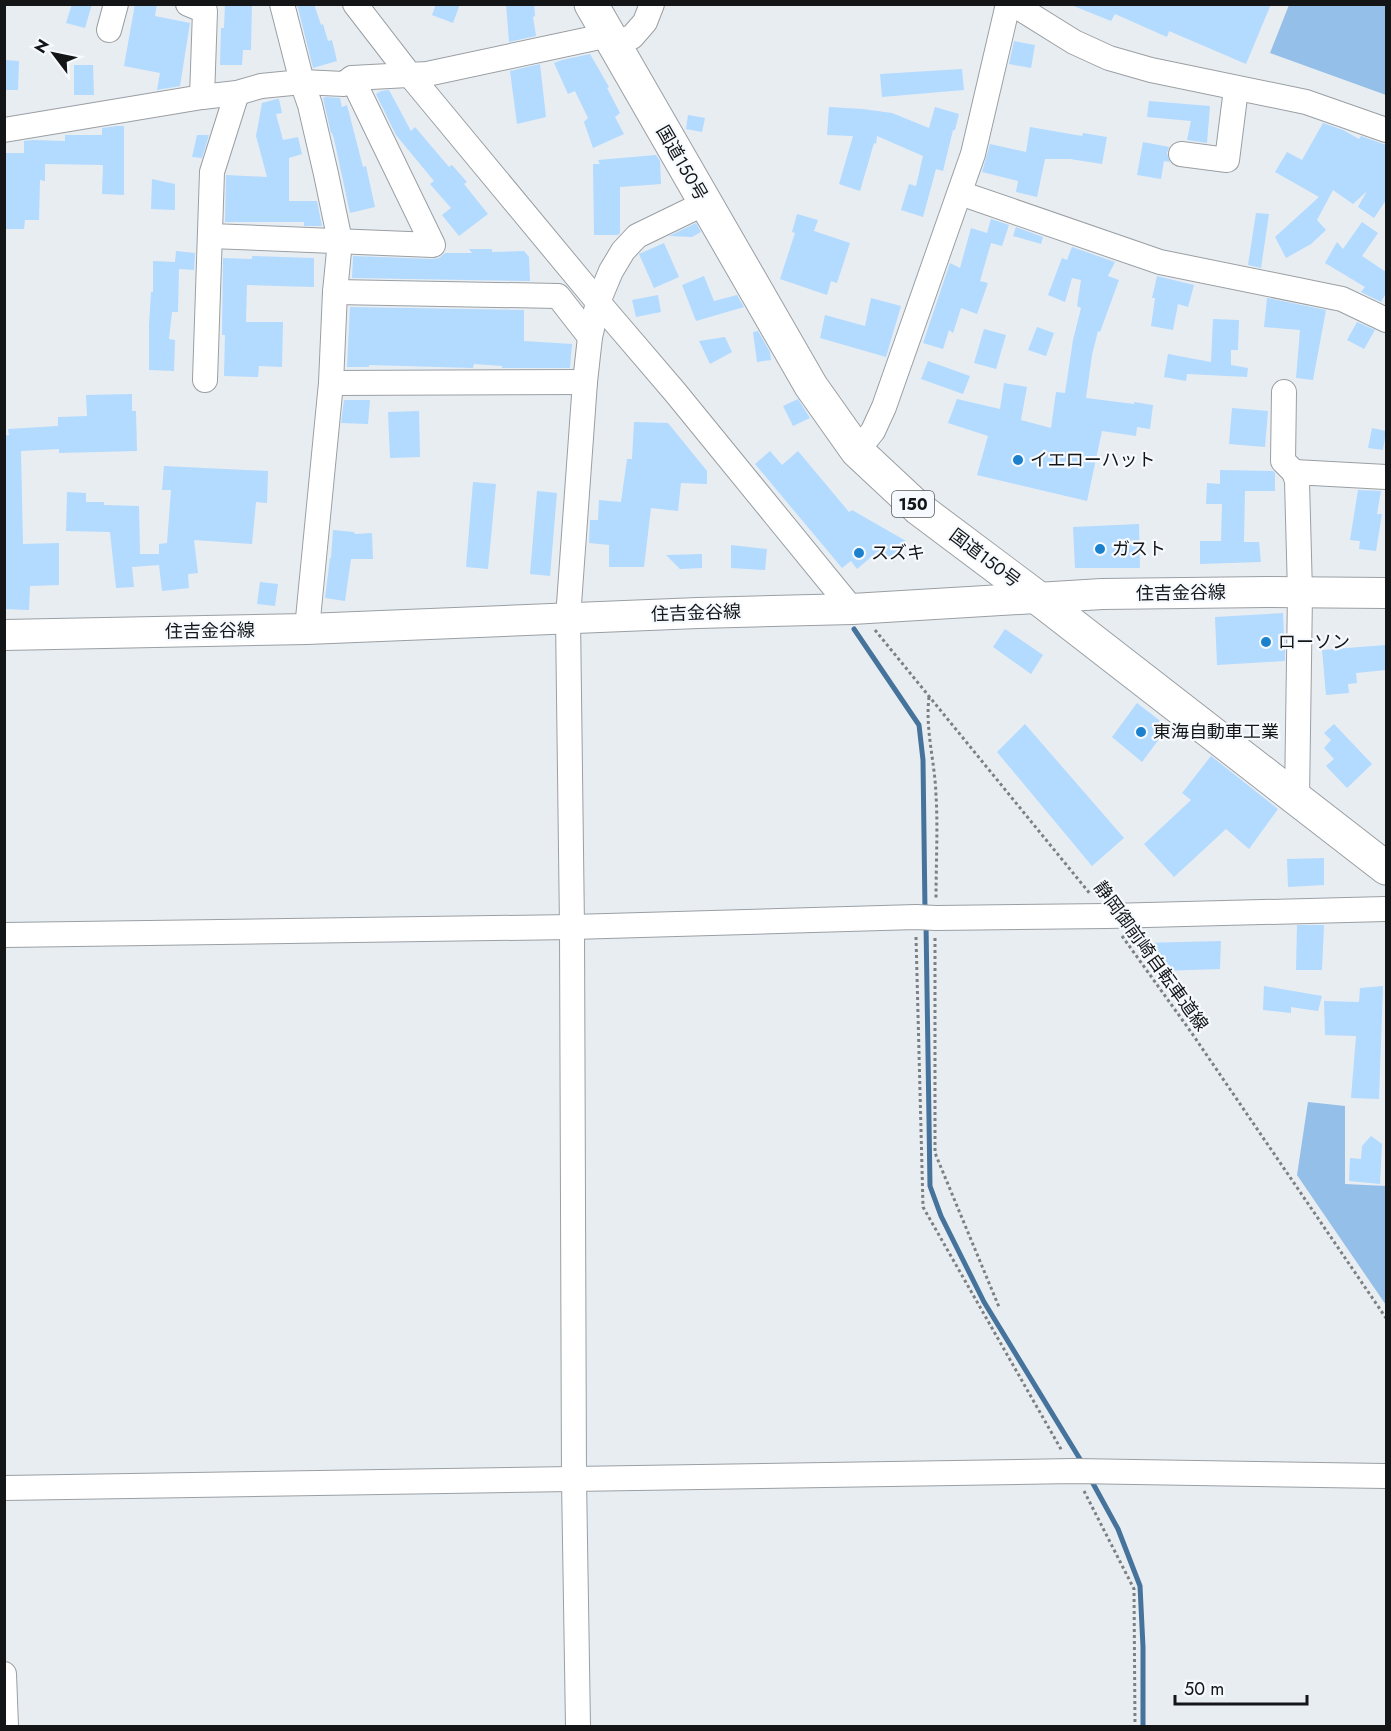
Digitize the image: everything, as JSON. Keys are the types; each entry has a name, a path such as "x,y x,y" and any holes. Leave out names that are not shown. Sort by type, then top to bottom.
{"highway":[{"name":"国道150号","path":"591,4 810,386 857,451 918,508 1038,598 1386,868"}],"main road":[{"name":"住吉金谷線","path":"4,635 307,629 774,610 862,618 1038,598 1102,594 1386,593"}],"street":[{"path":"109,30 116,4"},
{"path":"188,4 205,11 202,97"},
{"path":"282,4 310,105 340,241 331,383 307,629"},
{"path":"355,4 409,74 862,618"},
{"path":"4,130 237,93 261,86 302,82 344,84 352,78 427,74 632,37 645,22 652,4"},
{"path":"857,451 873,430 884,408 960,193 973,154 1008,4"},
{"path":"1013,4 1074,42 1109,58 1236,89 1306,102 1386,130"},
{"path":"210,236 433,245 352,78"},
{"path":"1181,154 1227,160 1236,89"},
{"path":"206,380 212,172 237,93"},
{"path":"960,193 1160,262 1342,299 1386,320"},
{"path":"578,1726 568,618 585,382 590,337 598,302 622,250 637,236 705,203"},
{"path":"335,292 558,296 590,337"},
{"path":"331,383 585,382"},
{"path":"1284,392 1283,461 1294,472 1297,481 1300,592 1297,798"},
{"path":"1294,472 1386,477"},
{"path":"4,935 572,927 1386,909"},
{"path":"4,1488 1084,1471 1386,1476"},
{"path":"4,1674 6,1726"}],"path":[{"name":"静岡御前崎自転車道線","path":"862,618 1020,807 1135,952 1386,1318"},
{"path":"929,697 928,733 934,765 936,796 926,918 923,1207 1084,1471 1134,1589 1135,1726"},
{"path":"926,918 935,1153 999,1307"}],"shaded area":[{"path":"1289,5 1386,5 1386,95 1270,53"},
{"path":"1308,1102 1345,1106 1345,1184 1386,1186 1386,1305 1297,1175"}],"building":[{"path":"72,4 92,4 85,28 66,23"},
{"path":"135,4 157,4 155,16 190,23 180,86 157,90 160,73 124,66"},
{"path":"225,4 252,4 251,50 243,50 242,65 220,65 221,28 224,28"},
{"path":"297,4 314,4 328,41 332,40 337,61 313,68"},
{"path":"436,4 460,4 453,23 432,15"},
{"path":"506,4 534,4 535,16 533,17 536,36 509,42"},
{"path":"1271,4 1246,64 1169,31 1167,37 1115,14 1111,21 1071,5"},
{"path":"1014,41 1035,45 1031,68 1009,64"},
{"path":"590,54 609,87 607,88 620,113 615,117 624,134 593,148 584,122 588,118 575,91 568,94 554,63"},
{"path":"4,60 19,61 18,90 4,90"},
{"path":"540,64 546,117 517,124 510,71"},
{"path":"74,65 93,65 94,95 74,95"},
{"path":"962,69 964,90 882,97 880,74"},
{"path":"389,90 411,131 415,127 449,167 452,165 467,182 464,184 488,214 459,236 442,215 451,208 430,184 434,181 396,135 376,94"},
{"path":"323,98 340,98 342,107 347,105 363,167 366,166 375,207 350,213"},
{"path":"279,99 282,113 276,114 283,140 298,137 302,154 289,158 289,201 317,201 322,226 304,226 304,222 225,222 226,175 267,177 256,136 262,103"},
{"path":"1149,101 1210,106 1207,143 1187,140 1191,121 1147,117"},
{"path":"829,107 892,113 929,128 935,107 959,114 943,171 936,169 923,217 901,210 909,184 916,186 923,156 877,136 860,191 839,184 853,136 827,135"},
{"path":"688,115 705,118 702,132 686,129"},
{"path":"1323,123 1359,139 1361,136 1386,145 1386,200 1374,218 1358,207 1367,191 1353,204 1333,190 1317,220 1326,230 1311,244 1286,258 1275,237 1319,197 1275,172 1287,152 1302,160"},
{"path":"124,126 124,195 102,194 103,165 45,164 45,181 40,180 39,220 25,220 24,229 4,229 4,153 24,153 24,141 65,141 65,135 102,135 102,128"},
{"path":"1030,127 1082,136 1083,133 1107,137 1102,164 1070,159 1045,159 1037,197 1016,192 1018,181 982,172 990,144 1026,152"},
{"path":"197,135 209,135 202,158 192,157"},
{"path":"1143,142 1169,147 1167,153 1170,162 1164,161 1161,179 1137,175"},
{"path":"656,155 660,161 661,184 620,187 620,233 618,235 594,235 593,164 600,164 598,160"},
{"path":"152,179 175,184 175,210 151,209"},
{"path":"1256,213 1269,214 1261,268 1248,265"},
{"path":"797,214 818,220 814,231 850,243 837,283 831,281 827,295 780,279 795,233 792,232"},
{"path":"991,219 1009,225 1002,246 991,243 980,281 988,283 977,314 961,308 953,333 949,330 943,349 923,343 950,263 960,268 971,228 987,233"},
{"path":"1362,222 1378,233 1362,256 1386,272 1386,293 1381,302 1361,292 1365,287 1325,263 1337,242 1343,249"},
{"path":"696,223 701,232 692,237 669,236"},
{"path":"1016,227 1043,237 1041,244 1013,236"},
{"path":"664,243 679,277 654,288 639,254"},
{"path":"1072,247 1115,262 1108,276 1119,280 1100,332 1098,331 1086,398 1153,405 1150,429 1137,427 1136,436 1102,431 1087,501 977,475 988,436 948,423 957,399 1000,409 1004,383 1027,387 1021,420 1051,428 1056,392 1065,393 1073,340 1081,308 1077,306 1081,280 1072,278 1065,302 1048,295 1062,258 1067,260"},
{"path":"469,249 492,249 492,252 524,251 529,257 530,281 352,278 353,256 432,259 439,258 445,253 472,253"},
{"path":"176,251 195,253 194,270 179,269 178,312 172,312 169,339 175,340 174,371 149,370 153,261 175,262"},
{"path":"252,256 314,258 314,287 247,285 246,322 283,322 282,367 259,366 258,377 224,376 223,258 252,259"},
{"path":"704,276 714,301 737,295 744,307 696,321 682,285"},
{"path":"1157,276 1194,285 1188,307 1178,304 1173,330 1151,326 1155,298 1152,298"},
{"path":"658,295 661,312 636,317 632,300"},
{"path":"871,298 901,306 886,357 820,338 825,315 865,326"},
{"path":"1267,298 1326,310 1313,380 1296,378 1300,330 1264,327"},
{"path":"350,307 524,310 524,341 572,344 570,368 502,368 502,366 474,364 473,368 369,365 369,367 347,367"},
{"path":"1213,319 1239,320 1238,350 1231,350 1231,365 1248,368 1247,377 1187,374 1186,381 1164,377 1168,354 1211,362"},
{"path":"1357,322 1375,330 1364,349 1347,340"},
{"path":"1037,327 1054,333 1046,356 1028,350"},
{"path":"984,329 1006,335 996,369 974,363"},
{"path":"758,331 770,352 771,360 757,362 753,332"},
{"path":"725,337 732,352 710,364 699,341"},
{"path":"928,361 970,376 963,394 921,379"},
{"path":"132,394 132,411 136,411 137,451 59,453 59,449 21,451 23,544 59,543 59,585 30,586 29,610 4,609 4,436 9,435 8,429 58,426 58,417 87,416 86,395"},
{"path":"798,399 810,418 793,426 783,406"},
{"path":"344,400 370,400 368,424 341,423"},
{"path":"1232,408 1268,411 1265,447 1229,444"},
{"path":"419,411 420,457 390,458 388,412"},
{"path":"634,422 668,423 707,471 707,484 681,483 678,511 651,508 644,567 609,567 609,545 589,543 590,520 598,520 599,500 621,502 627,459 632,459"},
{"path":"1372,428 1386,431 1383,450 1368,448"},
{"path":"770,451 782,465 798,451 849,512 852,510 906,541 894,562 877,552 857,569 851,561 842,568 755,464"},
{"path":"164,466 268,471 267,503 256,502 252,544 194,540 198,573 188,574 189,588 162,591 159,565 132,567 134,587 116,588 110,532 66,531 67,492 86,493 86,502 139,506 140,554 159,554 159,544 167,543 171,490 162,490"},
{"path":"1220,470 1273,471 1275,473 1275,491 1245,491 1244,542 1259,542 1261,562 1200,564 1200,541 1221,541 1222,504 1206,504 1207,483 1220,484"},
{"path":"473,482 496,484 488,569 466,567"},
{"path":"1358,490 1381,491 1377,514 1382,514 1376,551 1359,549 1360,541 1350,540"},
{"path":"537,491 557,493 550,576 530,574"},
{"path":"1139,524 1140,568 1075,568 1073,527"},
{"path":"333,530 355,534 372,533 373,559 351,559 345,601 325,598"},
{"path":"731,545 767,549 765,570 731,568"},
{"path":"702,554 702,568 680,569 666,555"},
{"path":"260,582 278,584 275,606 257,604"},
{"path":"1283,613 1285,661 1217,665 1215,617"},
{"path":"1005,629 1043,655 1031,674 993,647"},
{"path":"1386,645 1386,670 1356,673 1357,683 1348,684 1349,693 1326,695 1322,650"},
{"path":"1137,703 1168,727 1142,762 1112,737"},
{"path":"1025,724 1124,838 1092,866 997,752"},
{"path":"1334,724 1372,764 1347,788 1326,766 1334,759 1324,748 1331,740 1324,733"},
{"path":"1211,756 1278,809 1249,849 1226,829 1174,877 1144,844 1191,800 1182,793"},
{"path":"1324,858 1324,885 1288,887 1287,859"},
{"path":"1297,925 1324,925 1322,970 1296,970"},
{"path":"1221,941 1220,969 1164,971 1143,943"},
{"path":"1264,986 1322,996 1318,1011 1291,1007 1291,1013 1263,1010"},
{"path":"1383,986 1379,1099 1351,1098 1356,1036 1325,1035 1324,1001 1359,1002 1360,988"},
{"path":"1371,1136 1382,1144 1380,1184 1349,1181 1350,1158 1361,1159 1362,1146"}],"waterway":[{"path":"854,629 919,725 923,760 925,910"},
{"path":"926,923 930,1186 941,1216 984,1302 1083,1464"},
{"path":"1090,1478 1118,1529 1140,1586 1143,1726"}],"place":[{"name":"イエローハット","path":"1018,460"},
{"name":"ガスト","path":"1100,549"},
{"name":"スズキ","path":"859,553"},
{"name":"ローソン","path":"1266,642"},
{"name":"東海自動車工業","path":"1141,732"}]}
